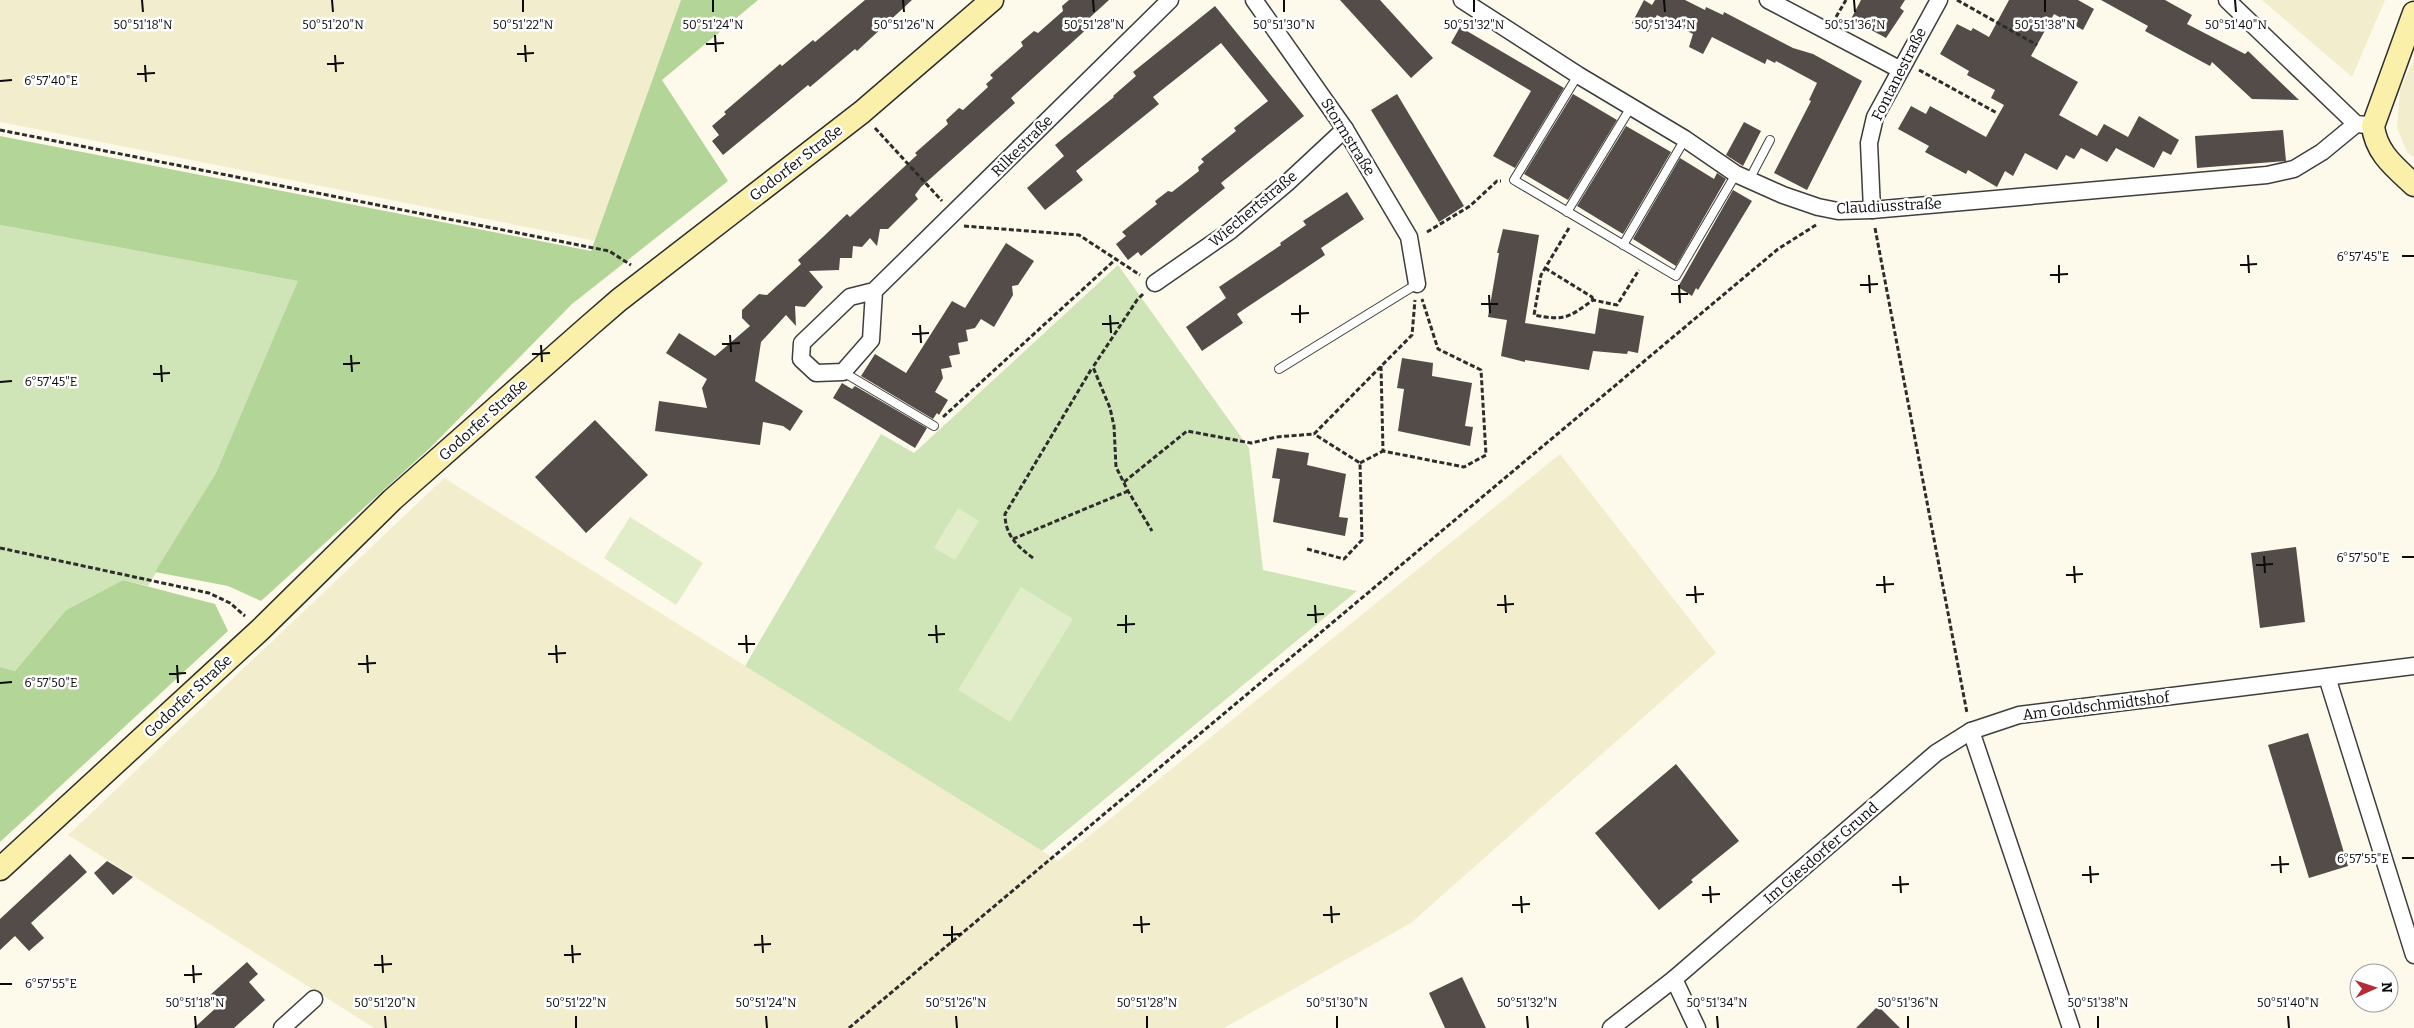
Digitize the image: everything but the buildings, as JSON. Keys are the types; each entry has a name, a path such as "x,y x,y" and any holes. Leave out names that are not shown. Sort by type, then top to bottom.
{"street":[{"name":"Godorfer Straße","path":"0,869 261,629 392,500 613,305 862,112 992,0"},
{"name":"Rilkestraße","path":"843,372 816,373 801,359 802,343 850,297 874,291 1170,0"},
{"name":"Claudiusstraße","path":"1462,0 1578,76 1685,138 1742,177 1783,195 1838,211 1872,210 2267,175 2294,169 2365,125"},
{"path":"1768,0 1901,65"},
{"name":"Fontanestraße","path":"1872,210 1869,143 1874,117 1901,65 1939,0"},
{"path":"2226,0 2365,125 2384,156 2414,185"},
{"name":"Stormstraße","path":"1262,3 1345,129 1408,237 1417,284"},
{"path":"2365,125 2414,13"},
{"name":"Wiechertstraße","path":"1155,283 1230,231 1287,183 1345,129"},
{"path":"843,372 872,340 874,291"},
{"name":"Am Goldschmidtshof","path":"1971,731 2018,715 2414,666"},
{"path":"2327,677 2414,955"},
{"path":"1971,731 2071,1028"},
{"name":"Im Giesdorfer Grund","path":"1612,1028 1674,980 1936,753 1971,731"},
{"path":"1674,980 1697,1028"},
{"path":"282,1028 314,998"}],"lane":[{"path":"1578,76 1514,180 1676,276 1742,177 1770,140"},
{"path":"1567,212 1631,107"},
{"path":"1623,245 1685,138"},
{"path":"1279,369 1417,284"},
{"path":"843,372 934,426"}],"path":[{"path":"1957,0 2037,45"},
{"path":"1901,65 1997,113"},
{"path":"862,112 965,227 1079,235 1155,283 1136,300 1093,367 1005,514 1005,524 1013,539 1018,546 1033,558"},
{"path":"0,130 609,252 632,266"},
{"path":"1410,242 1460,213 1497,181 1514,180"},
{"path":"1872,210 1971,731"},
{"path":"848,1028 1778,249 1838,211"},
{"path":"1576,217 1541,275 1534,315 1557,320 1572,315 1593,300"},
{"path":"934,426 1116,258"},
{"path":"1545,268 1592,297 1593,300 1616,305 1644,258"},
{"path":"1314,434 1412,335 1417,284"},
{"path":"1360,463 1383,451 1464,467 1486,455 1481,370 1438,349 1417,284"},
{"path":"1381,366 1383,451"},
{"path":"1093,367 1110,408 1116,434 1116,467 1152,531"},
{"path":"1124,482 1187,431 1252,443 1276,437 1314,434 1360,463"},
{"path":"1307,549 1344,559 1362,540 1360,463"},
{"path":"1013,539 1128,491"},
{"path":"0,548 209,593 230,603 261,629"}],"shaded area":[{"path":"0,0 681,0 596,241 0,122"},
{"path":"2262,0 2385,0 2352,77"},
{"path":"2414,59 2414,158 2407,152 2397,128 2400,90"},
{"path":"1560,454 1716,653 1411,923 1224,1028 374,1028 68,835 444,478 1058,861"}],"green space":[{"path":"681,0 758,0 662,80 728,181 572,304 430,448 261,601 228,586 155,572 216,473 298,281 0,225 0,136 591,251"},
{"path":"0,225 299,281 216,473 148,586 123,580 66,610 15,671 0,667"},
{"path":"1118,265 1249,448 1263,570 1357,591 1042,851 745,666 881,434 914,453"},
{"path":"958,508 979,521 955,560 934,548"},
{"path":"630,517 703,563 676,605 604,558"},
{"path":"123,580 215,604 228,631 0,842 0,667 15,671 66,610"},
{"path":"1021,587 1073,619 1010,722 958,690"}]}
